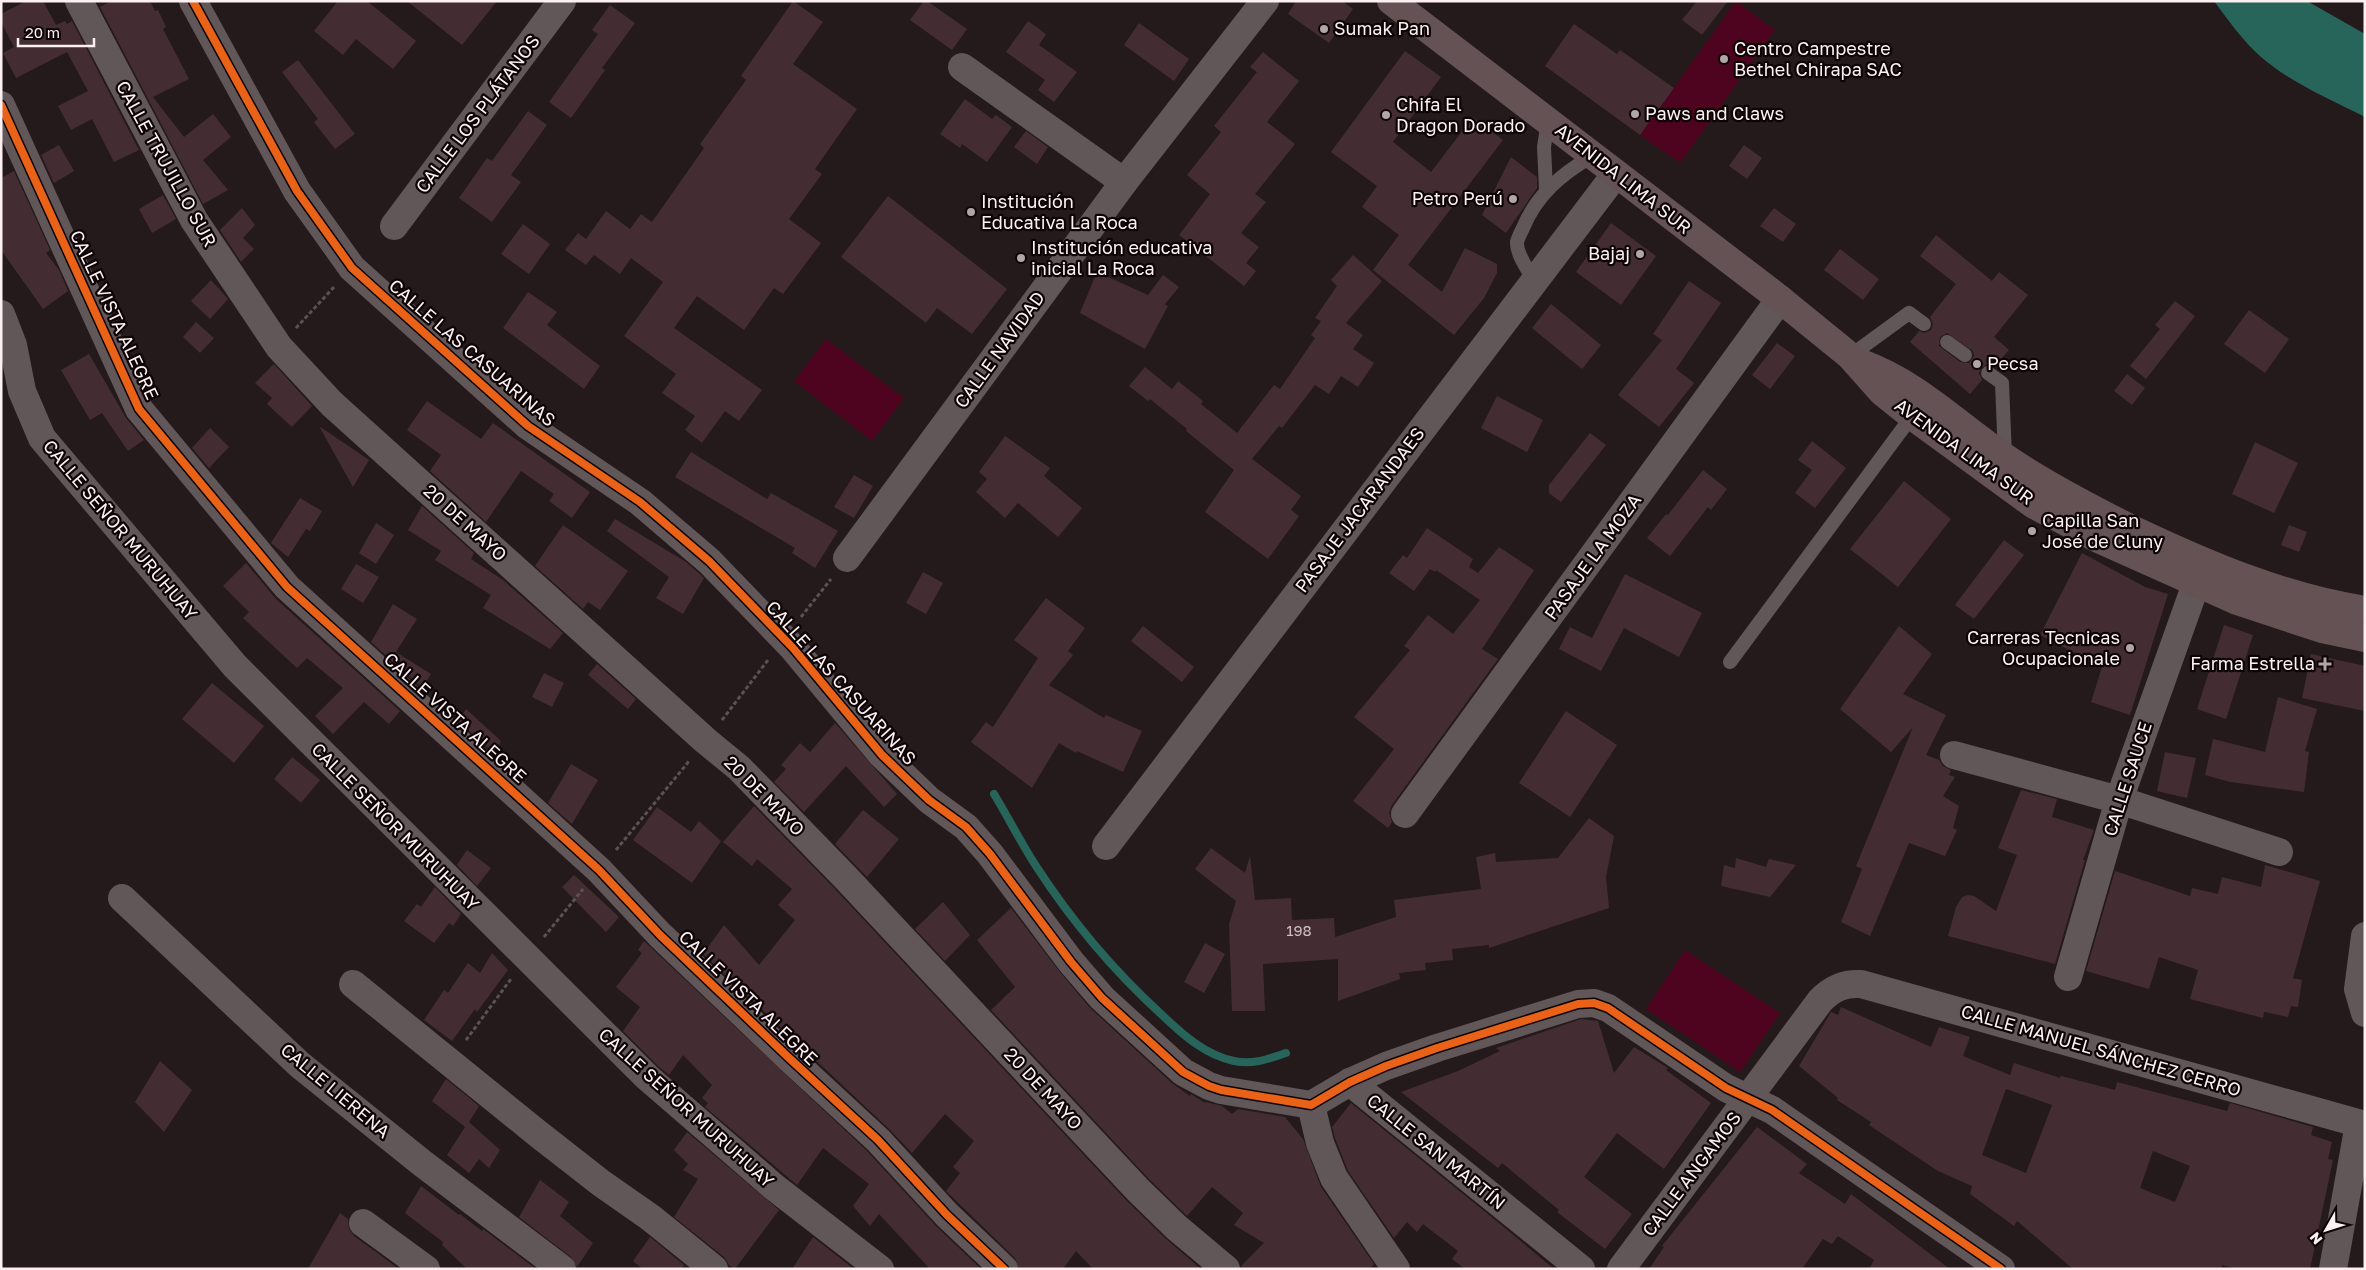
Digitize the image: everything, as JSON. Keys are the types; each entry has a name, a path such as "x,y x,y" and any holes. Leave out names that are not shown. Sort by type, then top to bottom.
{"highway":[{"name":"AVENIDA LIMA SUR","path":"1392,1 1615,175 1780,299 1851,358 1882,392 1912,416 2034,505 2096,538 2196,584 2279,616 2322,629 2365,638"},
{"name":"AVENIDA LIMA SUR","path":"1851,358 1888,373 1923,395 2005,458 2043,483 2080,503 2206,563 2250,581 2289,593 2365,610"}],"street":[{"name":"CALLE TRUJILLO SUR","path":"79,1 91,28 194,220 279,347"},
{"name":"CALLE LAS CASUARINAS","path":"193,1 296,191 352,268 528,426 640,502 709,561 793,648 882,755 929,800 966,827 990,854 1065,954 1102,998 1183,1072 1208,1086 1222,1090 1311,1105"},
{"name":"CALLE LOS PLÁTANOS","path":"394,226 562,1"},
{"name":"CALLE NAVIDAD","path":"847,558 1124,182 1265,1"},
{"path":"962,67 1124,182"},
{"name":"CALLE VISTA ALEGRE","path":"1,105 139,409 287,587 599,870 660,935 788,1058 878,1140 947,1216 1004,1269"},
{"name":"PASAJE JACARANDAES","path":"1106,846 1615,175"},
{"name":"PASAJE LA MOZA","path":"1404,814 1780,299"},
{"name":"CALLE SEÑOR MURUHUAY","path":"1,314 13,345 22,391 42,438 234,666 647,1077 774,1187 880,1269"},
{"name":"20 DE MAYO","path":"279,347 332,404 706,741 739,768 846,878 1132,1183 1176,1227 1226,1269"},
{"name":"CALLE SAUCE","path":"2068,977 2119,800 2196,584"},
{"path":"1954,755 2119,800 2280,852"},
{"name":"CALLE LIERENA","path":"122,898 300,1065 422,1163 562,1269"},
{"path":"2365,936 2358,989 2365,1013"},
{"path":"353,984 600,1183 651,1218 714,1269"},
{"name":"CALLE MANUEL SÁNCHEZ CERRO","path":"1838,987 1849,984 1861,984 2362,1124"},
{"name":"CALLE ANGAMOS","path":"1621,1269 1820,1000 1838,987"},
{"path":"1350,1082 1386,1066 1437,1048 1578,1004 1594,1003 1608,1008 1726,1088 1772,1110 1989,1265"},
{"name":"CALLE SAN MARTÍN","path":"1311,1105 1350,1082 1580,1269"},
{"path":"1311,1105 1320,1143 1334,1178 1396,1269"},
{"path":"2333,1269 2362,1124"},
{"path":"363,1223 426,1269"}],"lane":[{"path":"1546,189 1544,147 1548,121"},
{"path":"1534,281 1522,260 1517,243 1527,219 1546,189 1564,173 1592,156"},
{"path":"1851,358 1908,313 1924,324"},
{"path":"1948,342 1965,355"},
{"path":"1988,373 2002,383 2005,458"},
{"path":"1730,662 1912,416"}],"path":[{"path":"279,347 352,268"},
{"path":"796,623 818,596"}],"shaded area":[{"name":"Centro Campestre Bethel Chirapa SAC","path":"1736,1 1775,30 1680,163 1640,135"},
{"path":"2214,1 2307,1 2365,34 2365,117 2285,75 2261,57 2236,30"},
{"path":"826,339 904,398 872,441 794,381"},
{"path":"1685,950 1780,1013 1740,1072 1646,1009"}],"building":[{"path":"26,1 43,1 56,25 65,21 67,24 72,21 139,150 114,162 92,119 71,130 58,106 88,91 67,52 16,78 3,53 14,47 1,22 1,14"},
{"path":"111,1 150,1 155,11 158,10 166,27 163,29 189,79 153,97 184,137 213,114 231,137 203,160 228,190 203,204 100,7"},
{"path":"338,1 367,1 416,41 393,69 356,39 343,55 314,31"},
{"path":"407,1 497,1 462,45"},
{"path":"793,1 823,22 793,64 857,109 815,169 822,174 789,219 821,243 783,294 774,288 744,330 697,296 674,328 762,390 739,421 725,411 702,443 685,430 695,416 662,393 676,374 624,336 663,282 631,258 620,274 594,255 586,265 565,250 578,233 586,239 606,211 630,229 641,214 652,222 704,148 700,144 746,80 741,76"},
{"path":"924,1 927,1 967,29 952,50 910,20"},
{"name":"Sumak Pan","path":"1296,1 1342,1 1353,9 1329,43 1288,14"},
{"path":"1697,1 1728,1 1702,35 1682,20"},
{"path":"610,5 635,23 602,68 605,70 571,118 549,102 598,34 592,30"},
{"path":"1028,21 1046,34 1039,45 1077,72 1054,102 1038,90 1045,80 1006,52"},
{"path":"1139,23 1189,59 1174,81 1124,45"},
{"path":"1574,24 1617,54 1620,50 1674,88 1640,135 1545,66"},
{"path":"1405,51 1441,77 1393,142 1431,172 1473,117 1503,140 1408,265 1442,292 1465,248 1497,264 1497,273 1484,298 1454,335 1373,270 1399,235 1362,207 1377,186 1331,152"},
{"path":"1263,52 1299,81 1267,122 1295,144 1255,194 1266,202 1241,233 1259,247 1246,263 1256,271 1244,286 1179,235 1210,194 1187,175 1221,132 1214,126 1257,72 1250,67"},
{"path":"298,60 355,134 335,149 314,122 318,119 282,72"},
{"path":"965,99 992,119 996,115 1012,127 987,162 962,144 960,148 940,134"},
{"path":"528,111 547,125 511,175 521,182 492,222 459,198 487,158 492,161"},
{"path":"1026,131 1048,147 1037,164 1014,147"},
{"path":"59,145 74,171 54,183 41,155"},
{"path":"1744,145 1762,158 1747,179 1729,166"},
{"name":"Petro Perú","path":"1511,157 1537,177 1537,188 1506,233 1482,215"},
{"path":"14,171 50,250 46,253 59,270 68,291 43,309 1,250 1,178"},
{"path":"163,195 176,219 152,233 139,209"},
{"path":"888,196 1007,289 972,334 937,308 926,323 841,257"},
{"path":"242,208 255,225 243,238 254,249 241,262 220,230"},
{"path":"1774,208 1796,224 1783,242 1760,226"},
{"path":"1611,223 1656,256 1621,305 1576,272"},
{"path":"523,224 550,244 529,274 501,254"},
{"path":"1936,235 1992,281 1999,272 2028,295 1994,337 2009,350 1994,367 1988,364 1981,368 1979,373 1982,380 1970,394 1910,342 1919,331 1924,333 1931,330 1933,324 1930,317 1956,284 1920,256","holes":["1947,333 1973,351 1974,356 1969,363 1960,362 1939,346 1940,337"]},
{"path":"1840,249 1879,279 1863,300 1824,270"},
{"path":"1353,255 1382,281 1346,323 1363,335 1353,349 1374,363 1358,387 1341,376 1329,394 1315,385 1282,428 1279,426 1252,459 1301,496 1291,510 1299,516 1268,559 1205,512 1234,470 1150,399 1148,401 1129,386 1145,367 1172,389 1178,381 1203,401 1201,404 1237,433 1274,385 1280,389 1315,338 1311,335 1321,321 1315,318 1337,286 1331,280"},
{"path":"1097,272 1148,295 1163,275 1179,287 1165,304 1168,306 1145,349 1080,313"},
{"path":"211,280 228,299 210,319 191,301"},
{"path":"1689,281 1721,303 1676,369 1694,383 1659,427 1618,395 1662,340 1653,334"},
{"path":"528,292 557,312 547,325 600,366 584,389 503,328"},
{"path":"2175,301 2195,316 2146,379 2130,366 2160,329 2155,325"},
{"path":"1551,304 1601,345 1582,369 1532,328"},
{"path":"2249,310 2289,339 2265,373 2224,344"},
{"path":"196,322 214,338 200,353 183,337"},
{"path":"1777,343 1795,356 1770,389 1752,375"},
{"path":"89,354 126,418 144,440 128,451 102,413 90,420 61,370"},
{"path":"274,364 312,406 292,427 267,404 272,398 255,383"},
{"path":"2127,374 2145,388 2132,405 2114,391"},
{"path":"1497,396 1543,420 1527,452 1481,428"},
{"path":"427,401 481,439 493,423 590,492 572,518 549,501 554,494 521,471 486,522 430,471 441,455 407,430"},
{"path":"319,426 369,460 353,487"},
{"path":"210,428 229,447 209,468 192,448"},
{"path":"1590,433 1606,445 1561,502 1549,493 1549,485"},
{"path":"1005,436 1050,468 1044,476 1082,508 1058,537 1018,503 1005,518 976,492 987,479 979,472"},
{"path":"1812,441 1846,468 1815,508 1795,493 1812,470 1798,460"},
{"path":"2255,442 2298,463 2274,513 2232,494"},
{"path":"691,452 767,499 771,493 838,531 815,568 792,553 795,548 675,477"},
{"path":"1703,470 1727,489 1711,510 1708,507 1670,556 1647,538 1666,514 1668,515"},
{"path":"854,475 873,486 854,518 834,507"},
{"path":"1904,481 1951,519 1898,587 1850,549"},
{"path":"300,498 322,511 310,531 306,529 288,557 271,543"},
{"path":"422,506 474,553 471,559 503,580 563,633 550,649 483,608 491,595 435,560 441,551 408,530"},
{"path":"615,519 686,562 704,578 683,614 656,598 669,577 607,531"},
{"path":"376,523 394,535 376,564 359,553"},
{"path":"563,525 628,571 600,610 588,602 583,609 535,566"},
{"path":"2289,525 2307,532 2299,552 2281,545"},
{"path":"1427,528 1473,559 1469,567 1478,573 1499,547 1534,570 1482,649 1498,659 1392,805 1389,813 1392,822 1388,828 1353,801 1394,749 1354,717 1410,650 1404,646 1428,615 1453,634 1480,600 1436,570 1435,572 1430,569 1414,591 1389,573 1403,555 1407,558"},
{"path":"2004,540 2024,555 1974,619 1955,605"},
{"path":"2082,553 2145,587 2168,594 2130,715 2091,702 2102,667 2040,635"},
{"path":"246,563 276,599 400,711 389,724 364,702 333,734 315,716 343,688 307,658 297,668 243,618 249,612 223,586"},
{"path":"356,564 379,577 363,603 341,589"},
{"path":"923,572 943,583 926,614 906,603"},
{"path":"1625,574 1702,613 1679,657 1624,628 1601,671 1559,649 1570,627 1592,638"},
{"path":"1046,598 1085,628 1068,651 1073,655 1049,685 1104,718 1106,715 1142,731 1123,772 1077,751 1076,753 1059,743 1032,788 971,742 986,722 993,727 1038,658 1014,640"},
{"path":"393,604 417,619 396,652 431,674 422,688 371,642"},
{"path":"2224,625 2253,635 2226,719 2197,709"},
{"path":"1143,626 1194,667 1182,682 1131,641"},
{"path":"1899,626 1932,654 1903,694 1946,715 1926,755 1939,760 1943,766 1951,770 1949,775 1955,777 1943,796 1959,806 1953,828 1957,830 1945,856 1909,843 1870,936 1841,922 1862,869 1856,866 1913,727 1891,752 1840,709"},
{"path":"2311,654 2365,666 2365,711 2302,698"},
{"path":"597,664 636,699 628,709 588,675"},
{"path":"544,673 564,683 552,707 532,697"},
{"path":"212,683 264,726 234,763 182,719"},
{"path":"2278,697 2317,709 2305,751 2309,752 2304,792 2230,782 2205,775 2213,739 2265,752"},
{"path":"466,709 501,741 495,754 458,721"},
{"path":"1566,711 1617,745 1570,817 1519,783"},
{"path":"835,723 897,794 884,807 846,766 804,812 774,782 786,769 781,765 800,743 810,752"},
{"path":"2165,752 2196,758 2187,798 2157,791"},
{"path":"292,757 320,780 301,803 274,779"},
{"path":"571,764 598,780 572,824 548,803"},
{"path":"2021,790 2057,799 2052,817 2094,830 2083,860 2085,860 2055,964 1948,936 1956,907 1962,897 1974,896 1996,911 2017,855 1998,848"},
{"path":"754,806 835,889 1127,1201 1165,1238 1201,1269 1093,1269 1076,1251 1063,1269 1019,1269 1015,1258 946,1191 960,1173 953,1167 974,1141 945,1114 912,1153 889,1129 703,954 724,925 759,965 795,920 778,905 792,889 757,859 752,866 723,842"},
{"path":"657,807 691,832 699,821 721,841 692,883 633,840"},
{"path":"863,810 899,839 867,877 835,844"},
{"path":"1589,818 1614,836 1606,877 1609,908 1489,948 1489,945 1452,949 1453,960 1425,963 1426,970 1399,973 1400,979 1338,1001 1338,959 1263,964 1265,1011 1232,1011 1229,924 1236,901 1195,869 1211,848 1245,873 1250,856 1255,900 1291,898 1292,920 1334,918 1335,937 1396,917 1394,900 1481,889 1476,857 1495,853 1496,862 1558,858"},
{"path":"467,850 491,868 477,886 457,865"},
{"path":"1736,858 1766,867 1769,859 1796,865 1770,897 1721,886 1724,865 1735,868"},
{"path":"2265,865 2320,881 2293,978 2302,980 2298,1007 2291,1006 2288,1017 2264,1012 2263,1018 2190,999 2198,970 2159,957 2149,989 2086,971 2115,871 2190,896 2192,888 2218,894 2222,877 2261,887"},
{"path":"574,875 619,917 606,932 562,887"},
{"path":"435,887 461,914 453,926 449,923 434,943 404,921 417,904 421,907"},
{"path":"943,902 970,935 945,961 915,929"},
{"path":"1011,908 1090,1008 1173,1084 1190,1096 1191,1094 1205,1103 1222,1106 1232,1114 1238,1109 1285,1117 1303,1139 1321,1187 1374,1264 1370,1269 1241,1269 1241,1266 1264,1243 1234,1225 1243,1213 1212,1187 1187,1216 1149,1179 991,1010 1015,987 977,940"},
{"path":"644,941 867,1151 936,1226 981,1269 930,1269 879,1214 870,1226 853,1206 869,1184 823,1148 797,1185 705,1107 708,1103 702,1098 712,1085 683,1055 669,1075 658,1066 623,1031 640,1007 616,987 642,953 638,950"},
{"path":"1205,943 1225,954 1204,993 1184,982"},
{"path":"492,953 508,970 477,1012 475,1009 452,1041 424,1020 444,990 448,993 468,963 480,973"},
{"path":"1841,1007 1931,1047 1939,1027 1970,1037 1963,1056 2010,1075 2014,1063 2060,1078 2061,1076 2115,1090 2117,1082 2227,1111 2230,1103 2313,1127 2311,1135 2332,1142 2328,1159 2333,1160 2310,1269 2236,1269 2222,1265 2222,1269 2073,1269 2017,1221 2014,1226 1970,1194 1972,1186 1938,1171 1869,1125 1871,1122 1837,1100 1838,1098 1799,1066 1831,1012 1838,1015","holes":["2006,1089 2052,1105 2026,1173 1982,1155","2153,1151 2190,1166 2175,1202 2140,1188"]},
{"path":"1581,1019 1598,1021 1614,1073 1634,1047 1668,1068 1666,1070 1711,1103 1664,1169 1617,1133 1584,1177 1632,1214 1605,1249 1557,1212 1559,1210 1502,1163 1498,1168 1401,1092 1458,1071 1500,1051 1496,1048"},
{"path":"160,1061 192,1090 164,1132 135,1102"},
{"path":"446,1079 479,1106 469,1122 500,1150 489,1168 479,1159 469,1173 447,1155 465,1127 432,1101"},
{"path":"1351,1103 1554,1269 1465,1269 1452,1259 1458,1251 1423,1224 1417,1232 1407,1222 1394,1238 1348,1171 1335,1138 1332,1127"},
{"path":"1757,1127 1807,1164 1799,1173 1845,1204 1851,1194 1950,1269 1869,1269 1874,1260 1838,1236 1832,1244 1823,1239 1802,1269 1649,1269 1664,1247 1662,1246"},
{"path":"687,1132 779,1210 735,1269 729,1265 724,1257 674,1217 698,1179 683,1170 688,1164 674,1150"},
{"path":"540,1180 569,1202 560,1216 593,1243 577,1267 571,1257 519,1217"},
{"path":"421,1186 536,1269 467,1269 442,1245 443,1242 405,1213"},
{"path":"340,1213 348,1219 349,1229 354,1236 399,1269 308,1269"},
{"path":"650,1237 684,1265 682,1269 643,1269 633,1261"},
{"path":"813,1237 854,1269 792,1269"}],"waterway":[{"path":"994,794 1036,866 1064,906 1110,963 1177,1029 1204,1049 1234,1061 1254,1062 1286,1053"}],"cycle path":[{"path":"193,1 297,191 352,268 528,426 640,502 709,561 793,648 882,755 929,800 966,827 990,854 1071,962 1102,998 1183,1072 1209,1086 1221,1090 1311,1105 1350,1082 1386,1066 1578,1004 1594,1003 1608,1008 1726,1088 1772,1110 2001,1269"},
{"path":"1,105 139,409 287,587 599,870 660,935 878,1140 947,1215 1004,1269"}],"place":[{"name":"Sumak Pan","path":"1324,29"},
{"name":"Centro Campestre Bethel Chirapa SAC","path":"1724,59"},
{"name":"Paws and Claws","path":"1635,114"},
{"name":"Chifa El Dragon Dorado","path":"1386,115"},
{"name":"Petro Perú","path":"1513,199"},
{"name":"Institución Educativa La Roca","path":"971,212"},
{"name":"Bajaj","path":"1640,254"},
{"name":"Institución educativa inicial La Roca","path":"1021,258"},
{"name":"Pecsa","path":"1977,364"},
{"name":"Capilla San José de Cluny","path":"2032,531"},
{"name":"Carreras Tecnicas Ocupacionale","path":"2130,648"},
{"name":"Farma Estrella","path":"2325,664"}]}
